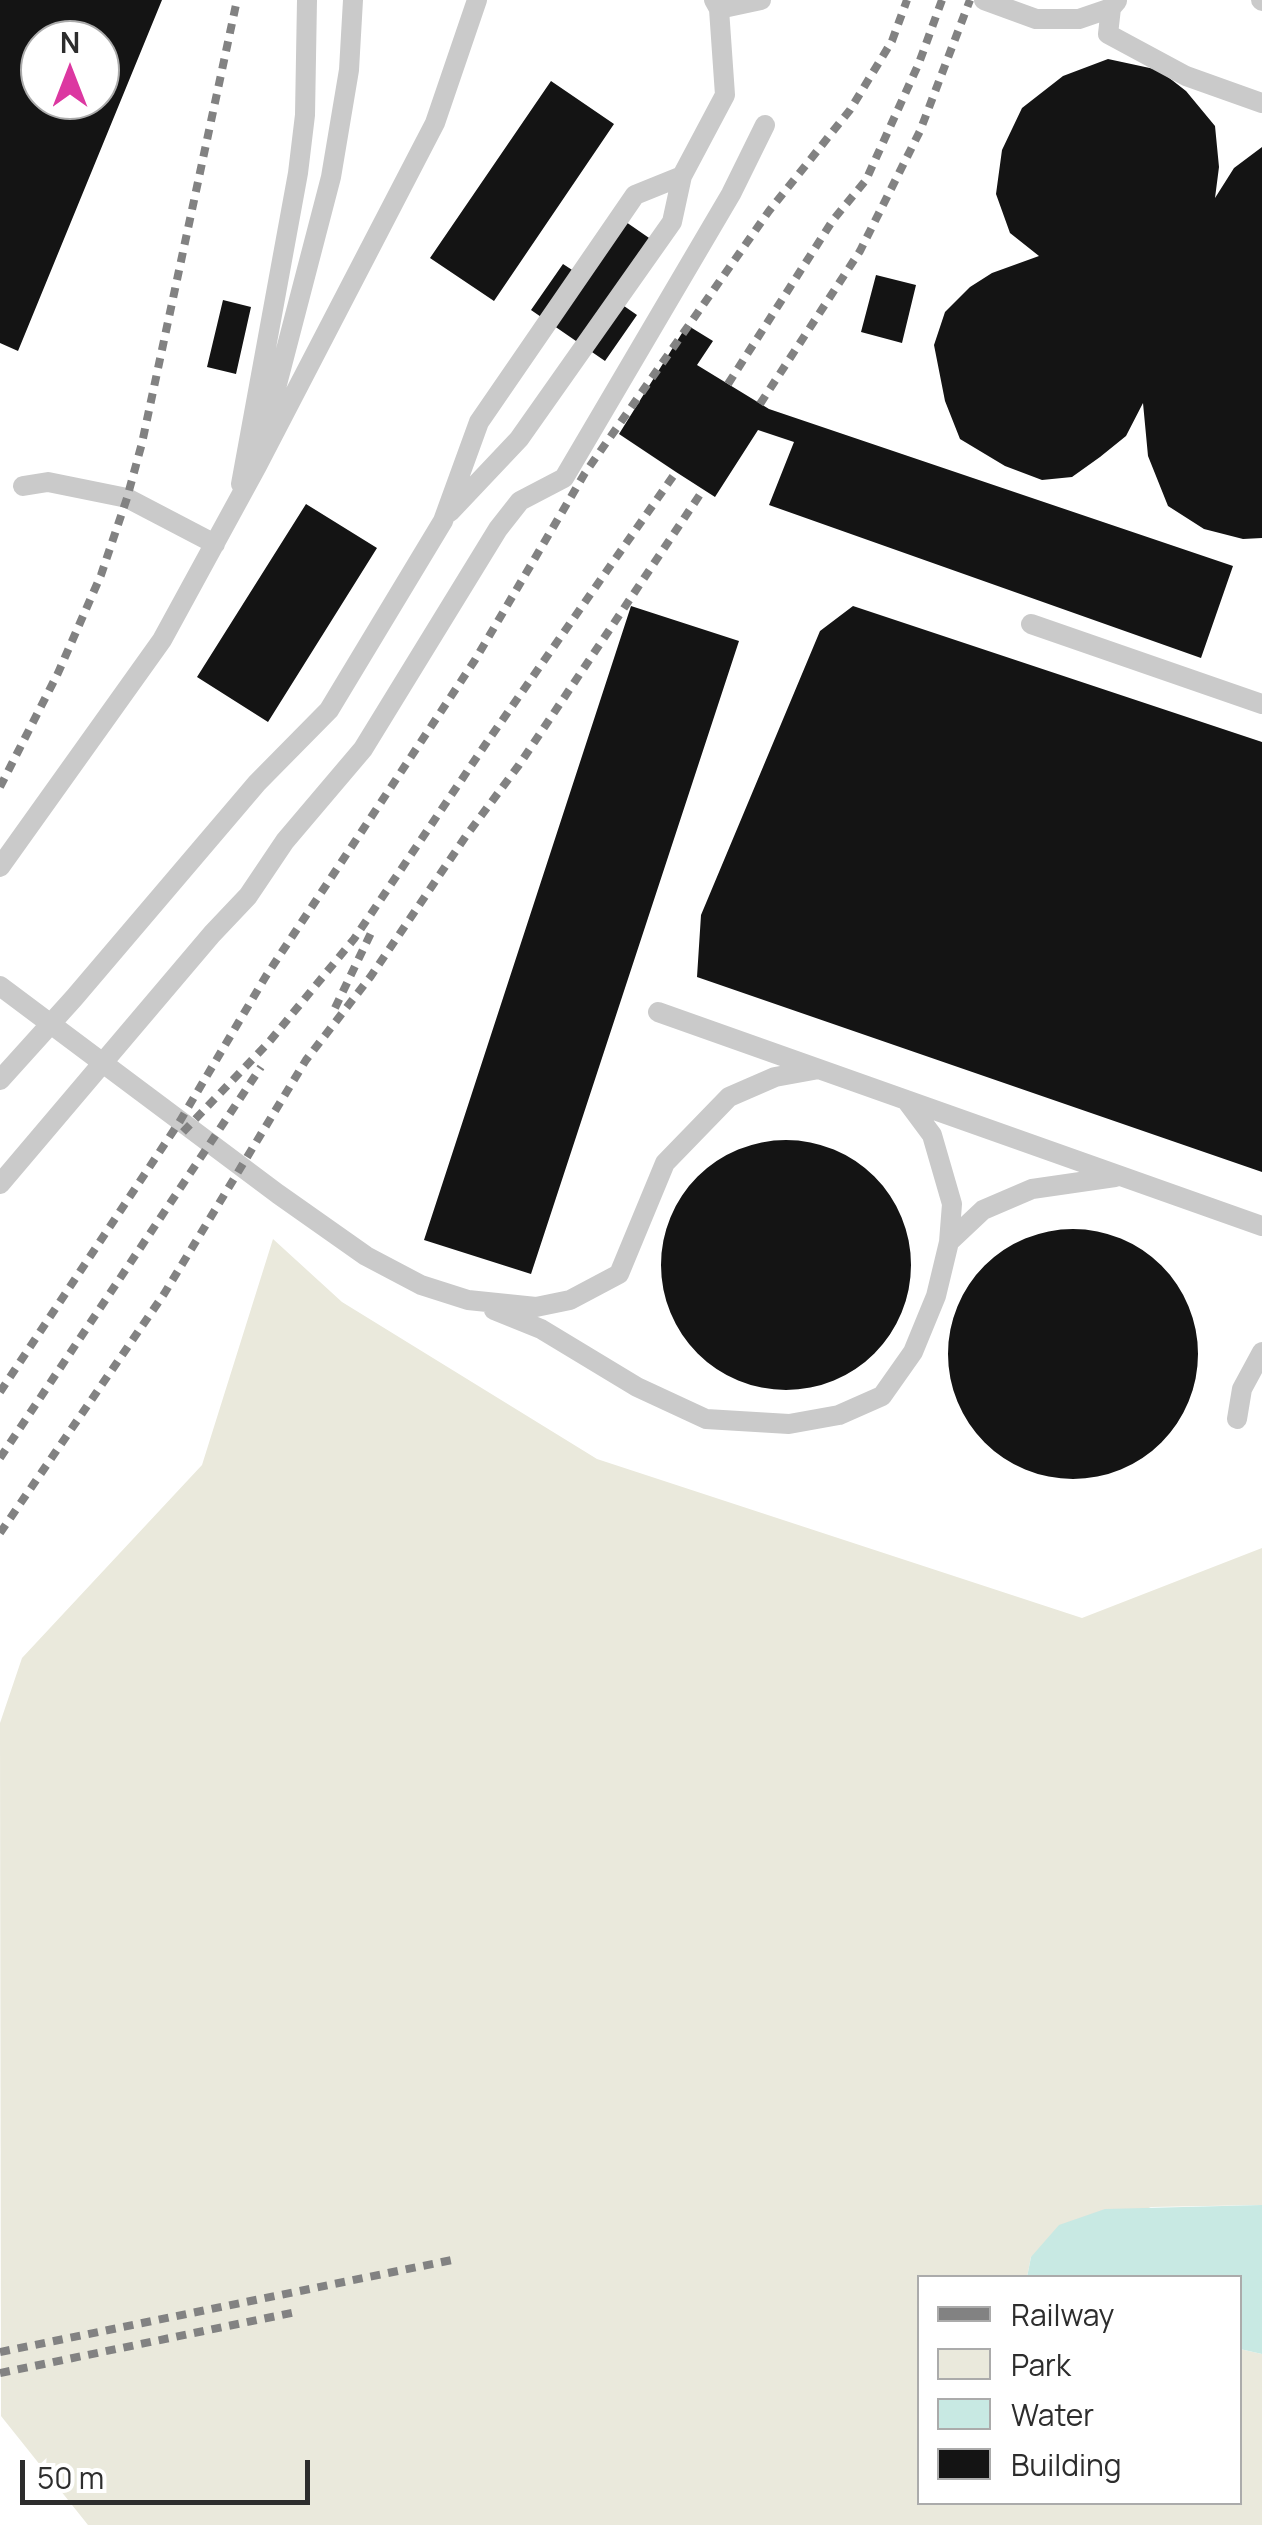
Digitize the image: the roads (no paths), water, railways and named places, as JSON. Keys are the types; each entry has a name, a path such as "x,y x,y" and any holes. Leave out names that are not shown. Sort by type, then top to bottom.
{"lane":[{"path":"236,505 292,222 305,116 307,0"},
{"path":"253,474 331,177 349,70 353,0"},
{"path":"0,868 162,640 215,544 435,123 477,0"},
{"path":"443,520 518,440 672,222 682,176 726,95 717,4 760,0"},
{"path":"984,0 1036,19 1079,20 1115,4"},
{"path":"1115,4 1108,34 1186,76 1262,103"},
{"path":"0,1184 248,896 284,842 362,749 498,529 520,501 564,478 731,194 765,125"},
{"path":"0,1080 257,784 329,710 443,520 479,422 634,195 682,176"},
{"path":"24,486 48,482 127,498 215,544"},
{"path":"1031,624 1262,704"},
{"path":"0,986 366,1256 421,1285 541,1328 637,1387 706,1419 789,1424 839,1415 882,1396 913,1352 936,1296 949,1242 952,1204 932,1135 906,1100"},
{"path":"658,1012 1262,1226"},
{"path":"468,1300 536,1306 570,1300 618,1274 665,1163 684,1142 729,1097 774,1076 819,1069"},
{"path":"949,1242 983,1210 1032,1189 1121,1176"},
{"path":"1238,1419 1242,1389 1262,1352"}],"water":[{"path":"1262,2205 1262,2354 1242,2349 1242,2275 1027,2275 1031,2257 1059,2225 1105,2209"}],"railway":[{"path":"0,787 58,673 101,575 127,498 237,0"},
{"path":"0,1392 180,1121 266,976 475,660 585,473 769,211 850,110 892,41 907,0"},
{"path":"728,384 833,220 866,180 919,63 942,0"},
{"path":"760,404 860,251 920,131 970,0"},
{"path":"183,1132 269,1042 354,939 676,472"},
{"path":"0,1533 164,1294 306,1060 371,976 519,765 703,490"},
{"path":"335,1008 372,931"},
{"path":"0,1458 261,1067"},
{"path":"0,2352 452,2260"},
{"path":"0,2373 296,2312"}]}
